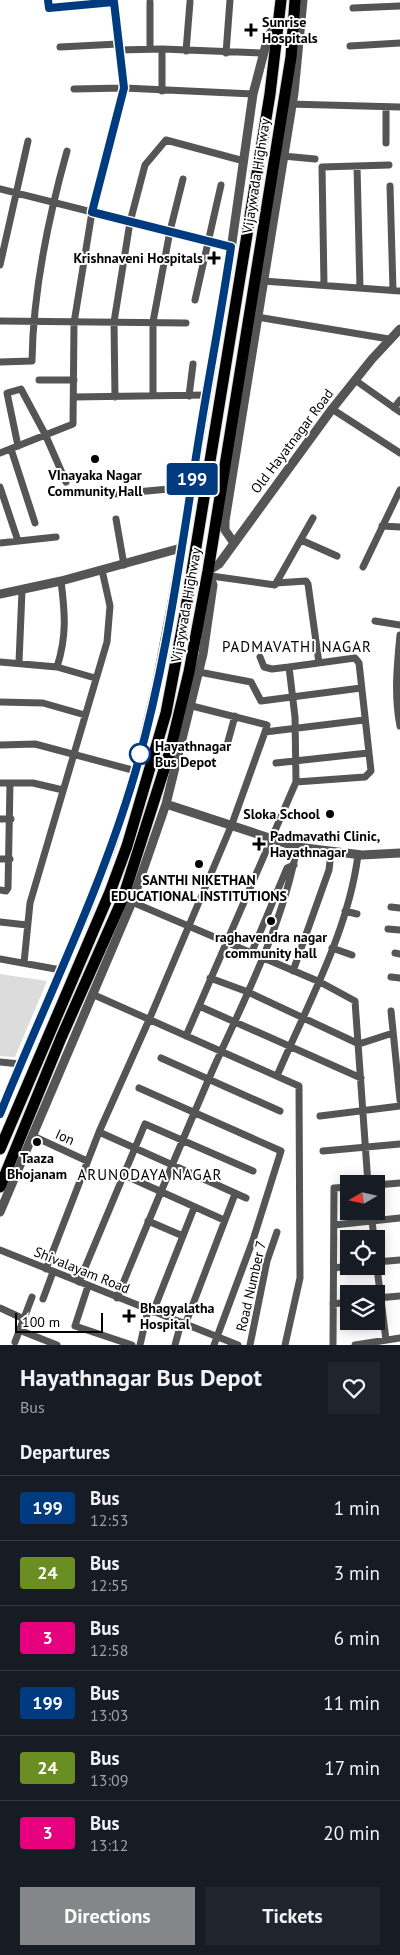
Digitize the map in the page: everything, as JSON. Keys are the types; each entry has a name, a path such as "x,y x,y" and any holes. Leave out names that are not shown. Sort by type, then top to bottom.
{"highway":[{"name":"Vijaywada Highway","path":"0,1149 94,930 132,829 163,722 175,670 270,94 280,17 280,0"},
{"name":"Vijaywada Highway","path":"0,1186 61,1038 123,898 140,851 170,751 189,672 209,573 242,385 288,104 295,0"},
{"path":"94,930 107,936"}],"street":[{"path":"0,453 73,424 74,323 92,212 124,88 114,1 49,8 48,0"},
{"path":"226,53 230,0"},
{"path":"234,542 225,530 225,521 242,385 257,316 283,156 288,104 303,0"},
{"path":"150,2 150,49"},
{"path":"186,51 190,2"},
{"path":"353,8 400,6"},
{"path":"0,1114 113,844 136,771 156,686 181,548 231,247 253,94 268,37 280,17"},
{"path":"350,46 400,44"},
{"path":"60,46 263,54"},
{"path":"162,49 162,91"},
{"path":"74,89 124,88 253,94"},
{"path":"288,104 400,107"},
{"path":"386,107 386,143"},
{"path":"115,397 114,322 130,222 145,165 166,140 244,160"},
{"path":"0,265 28,141"},
{"path":"0,362 32,361 32,322 53,203 67,151"},
{"path":"283,156 315,159"},
{"path":"324,285 321,171 326,165 390,165"},
{"path":"357,166 360,288"},
{"path":"153,396 153,322 170,231 183,179"},
{"path":"195,300 221,185"},
{"path":"263,281 396,291 390,186"},
{"path":"0,189 231,247"},
{"path":"257,316 389,339"},
{"path":"0,321 186,323"},
{"name":"Old Hayatnagar Road","path":"209,573 219,564 332,409 389,339 400,329"},
{"path":"189,396 193,364"},
{"path":"39,380 74,380"},
{"path":"355,380 397,410 400,400"},
{"path":"35,523 14,447 7,392 21,389 66,482"},
{"path":"74,398 206,395"},
{"path":"332,409 400,453"},
{"path":"0,487 18,541"},
{"path":"114,494 191,489"},
{"path":"363,567 400,490"},
{"path":"276,582 313,518"},
{"path":"116,519 124,565"},
{"path":"382,526 400,527"},
{"path":"0,544 56,537"},
{"path":"301,540 337,556"},
{"path":"0,594 124,565 181,548"},
{"path":"24,962 30,903 107,642 110,606 102,570"},
{"path":"209,573 274,585 276,582 306,581 319,662"},
{"path":"0,1212 132,902 166,804 199,672 213,584 209,573"},
{"path":"57,667 65,642 65,612 61,581"},
{"path":"19,662 22,590"},
{"path":"375,621 400,625"},
{"path":"400,635 396,701 400,726"},
{"path":"260,657 264,667 269,669 355,658 359,663 370,771 365,777 296,782"},
{"path":"0,662 19,662 57,667 95,678"},
{"path":"186,1036 296,782 295,729 289,667"},
{"path":"199,672 251,682 261,701 361,688"},
{"path":"0,702 43,703 85,714"},
{"path":"46,1269 99,1132 190,926 232,824 267,725 192,706"},
{"path":"227,744 235,716"},
{"path":"265,732 364,720"},
{"path":"0,745 34,744 136,771"},
{"path":"276,763 368,753"},
{"path":"0,783 33,783 63,790"},
{"path":"0,890 6,891 8,888 11,819 10,783"},
{"path":"166,804 232,824 297,847 358,855 400,853"},
{"path":"0,819 11,819"},
{"path":"117,1298 182,1140 262,958 294,865 297,847"},
{"path":"293,971 329,870 331,852"},
{"path":"277,1076 302,1017 320,982 355,881 358,855"},
{"path":"0,859 10,859"},
{"path":"252,954 287,868 294,865"},
{"path":"132,902 320,982 355,1001 367,1175"},
{"path":"391,907 400,908"},
{"path":"345,911 357,914"},
{"path":"0,922 27,925"},
{"path":"388,929 400,930"},
{"path":"332,948 352,955"},
{"path":"0,959 61,970"},
{"path":"391,977 400,978"},
{"path":"210,978 248,992 359,1044 393,1033"},
{"path":"92,994 299,1086 300,1278 285,1345"},
{"path":"199,1006 290,1044 361,1078"},
{"path":"392,1011 400,1100"},
{"path":"161,1058 280,1111"},
{"path":"0,1062 20,1064"},
{"path":"139,1088 281,1152 253,1240 215,1341"},
{"path":"320,1116 400,1106"},
{"path":"79,1282 145,1124 253,1171"},
{"path":"99,1132 246,1198"},
{"name":"Ion","path":"32,1136 88,1161"},
{"path":"323,1152 365,1146 400,1144"},
{"path":"124,1175 160,1193 224,1220"},
{"path":"385,1184 400,1183"},
{"path":"333,1345 334,1188 340,1188"},
{"path":"174,1345 235,1194"},
{"path":"140,1345 151,1311 194,1208"},
{"path":"385,1219 400,1218"},
{"path":"334,1225 372,1220 373,1230"},
{"path":"148,1221 183,1236"},
{"name":"Road Number 7","path":"250,1345 266,1261 277,1232"},
{"name":"Shivalayam Road","path":"0,1250 183,1324 215,1341 238,1345"},
{"path":"385,1261 400,1260"},
{"path":"334,1268 340,1267"},
{"path":"43,1299 53,1272"},
{"path":"88,1286 75,1326 102,1341 132,1345"},
{"path":"385,1297 400,1296"},
{"path":"14,1342 32,1297"},
{"path":"334,1304 340,1303"},
{"path":"0,1308 24,1318"},
{"path":"19,1330 57,1345"},
{"path":"384,1330 386,1340"},
{"path":"355,1345 400,1338"}],"shaded area":[{"path":"0,974 47,981 15,1057 0,1056"}],"bus line":[{"name":"199","path":"0,1114 89,906 113,844 136,771 156,686 173,596 231,247 92,212 124,88 118,50 114,2 49,8 48,0"}],"place":[{"name":"Sunrise Hospitals","path":"251,30"},
{"name":"Krishnaveni Hospitals","path":"214,258"},
{"name":"VInayaka Nagar Community Hall","path":"95,459"},
{"name":"Hayathnagar Bus Depot","path":"140,754"},
{"name":"Sloka School","path":"330,814"},
{"name":"Padmavathi Clinic, Hayathnagar","path":"259,844"},
{"name":"SANTHI NIKETHAN EDUCATIONAL INSTITUTIONS","path":"199,864"},
{"name":"raghavendra nagar community hall","path":"271,921"},
{"name":"Taaza Bhojanam","path":"37,1142"},
{"name":"Bhagyalatha Hospital","path":"129,1316"}],"district":[{"name":"PADMAVATHI NAGAR","path":"297,646"},
{"name":"ARUNODAYA NAGAR","path":"150,1174"}]}
